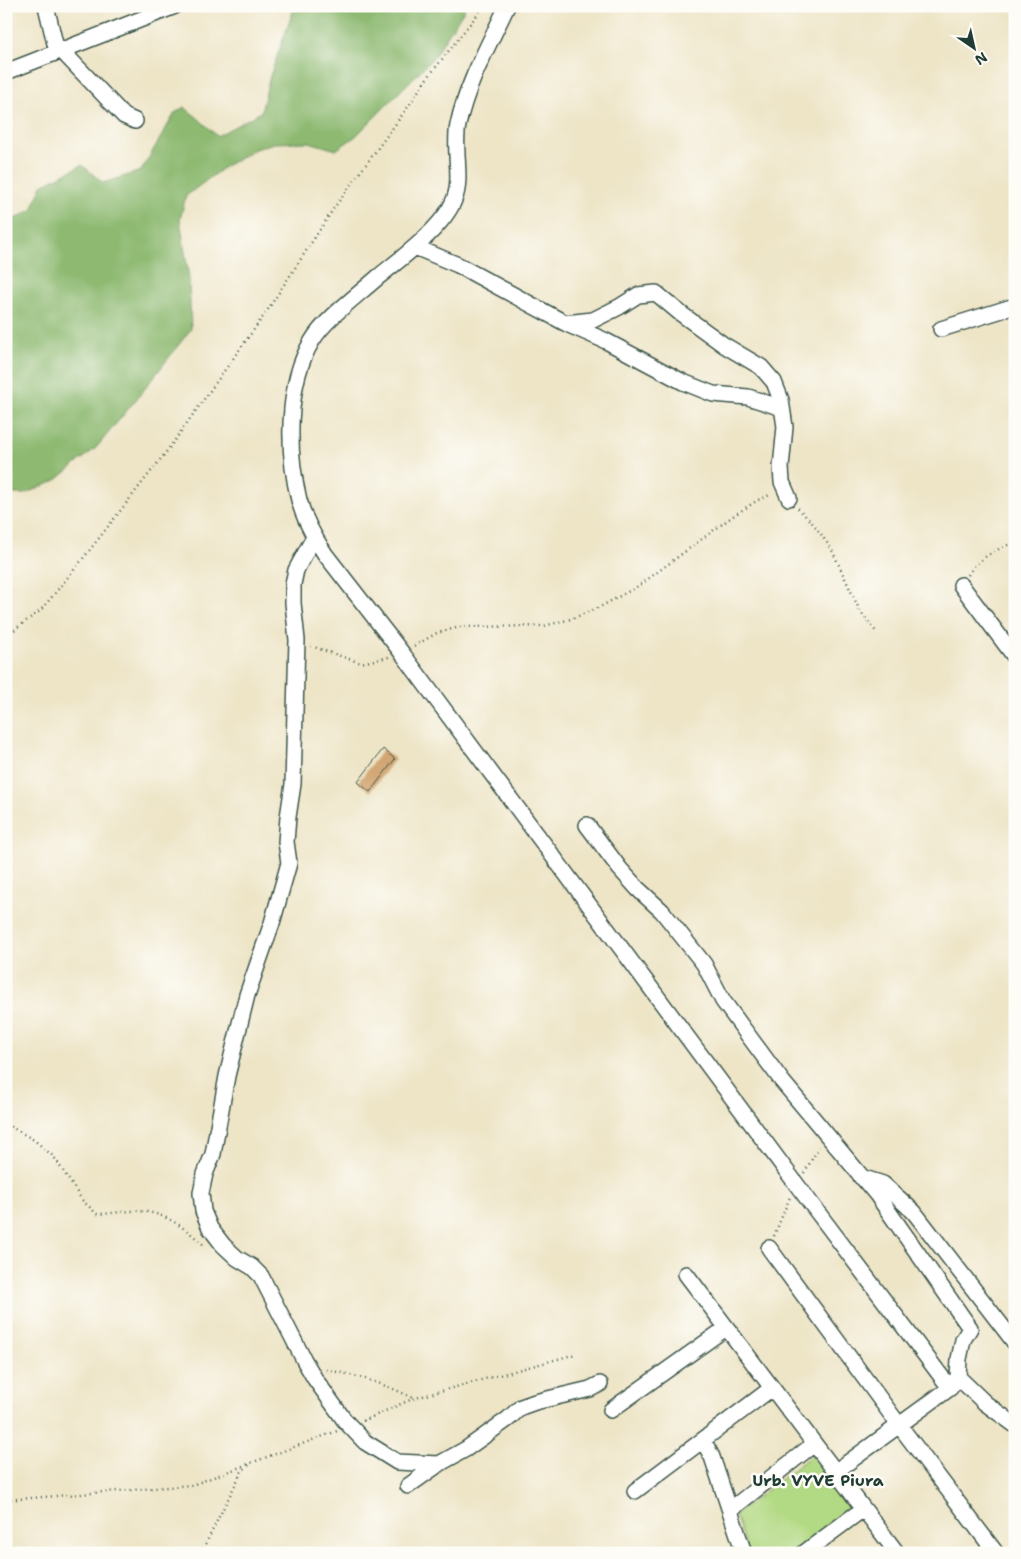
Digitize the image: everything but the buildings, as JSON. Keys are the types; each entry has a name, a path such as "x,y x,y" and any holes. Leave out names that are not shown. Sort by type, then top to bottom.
{"street":[{"path":"46,6 59,51 124,116 135,121"},
{"path":"6,72 175,6"},
{"path":"507,6 464,102 456,147 457,185 455,200 441,221 415,247 323,327 313,340 306,354 293,398 291,417 291,452 299,501 314,536 335,568 402,653 797,1185 954,1382 1015,1425"},
{"path":"415,247 458,265 565,323 606,341 683,382 713,394 748,397 782,408"},
{"path":"565,323 593,320 638,296 656,293 724,345 761,368 774,382 782,408 785,427 781,467 782,482 787,494"},
{"path":"941,329 1015,306"},
{"path":"314,536 296,570 292,584 297,640 293,784 286,842 289,863 272,923 247,995 227,1076 213,1154 205,1174 201,1193 203,1211 210,1228 223,1245 261,1276 311,1372 350,1426 365,1442 397,1462 439,1464"},
{"path":"961,585 1015,656"},
{"path":"586,825 620,869 662,910 692,948 704,964 723,1001 750,1038 782,1081 877,1196 970,1328 961,1350 954,1382 836,1472"},
{"path":"861,1178 883,1184 914,1212 1015,1343"},
{"path":"769,1248 996,1553"},
{"path":"686,1274 897,1553"},
{"path":"611,1410 726,1328"},
{"path":"408,1486 439,1464 466,1449 508,1419 521,1407 590,1389 600,1384"},
{"path":"635,1491 772,1388"},
{"path":"703,1440 712,1458 744,1553"},
{"path":"730,1510 814,1444"},
{"path":"804,1553 863,1508"}],"path":[{"path":"6,636 41,610 167,451 265,314 334,208 425,81 484,6"},
{"path":"297,640 322,651 361,663 380,660 402,653 437,633 460,627 544,626 571,619 600,607 640,586 733,516 758,500 787,494 816,527 832,550 860,611 877,633"},
{"path":"961,585 975,564 994,551 1015,542"},
{"path":"6,1124 34,1140 54,1157 82,1200 97,1214 140,1211 167,1217 186,1229 207,1248"},
{"path":"6,1500 192,1485 350,1426 414,1399 576,1354"},
{"path":"323,1370 351,1374 389,1386 414,1399"},
{"path":"201,1553 242,1471 253,1463"}],"green space":[{"path":"295,6 465,6 433,58 356,136 336,150 309,142 274,143 255,149 224,167 186,196 180,219 189,279 191,329 96,448 55,481 24,494 6,494 6,223 32,210 42,185 82,165 103,183 141,171 175,113 184,107 217,136 261,112 270,76"},
{"path":"813,1454 854,1508 795,1553 748,1553 735,1515"}],"district":[{"name":"Urb. VYVE Piura","path":"818,1480"}]}
